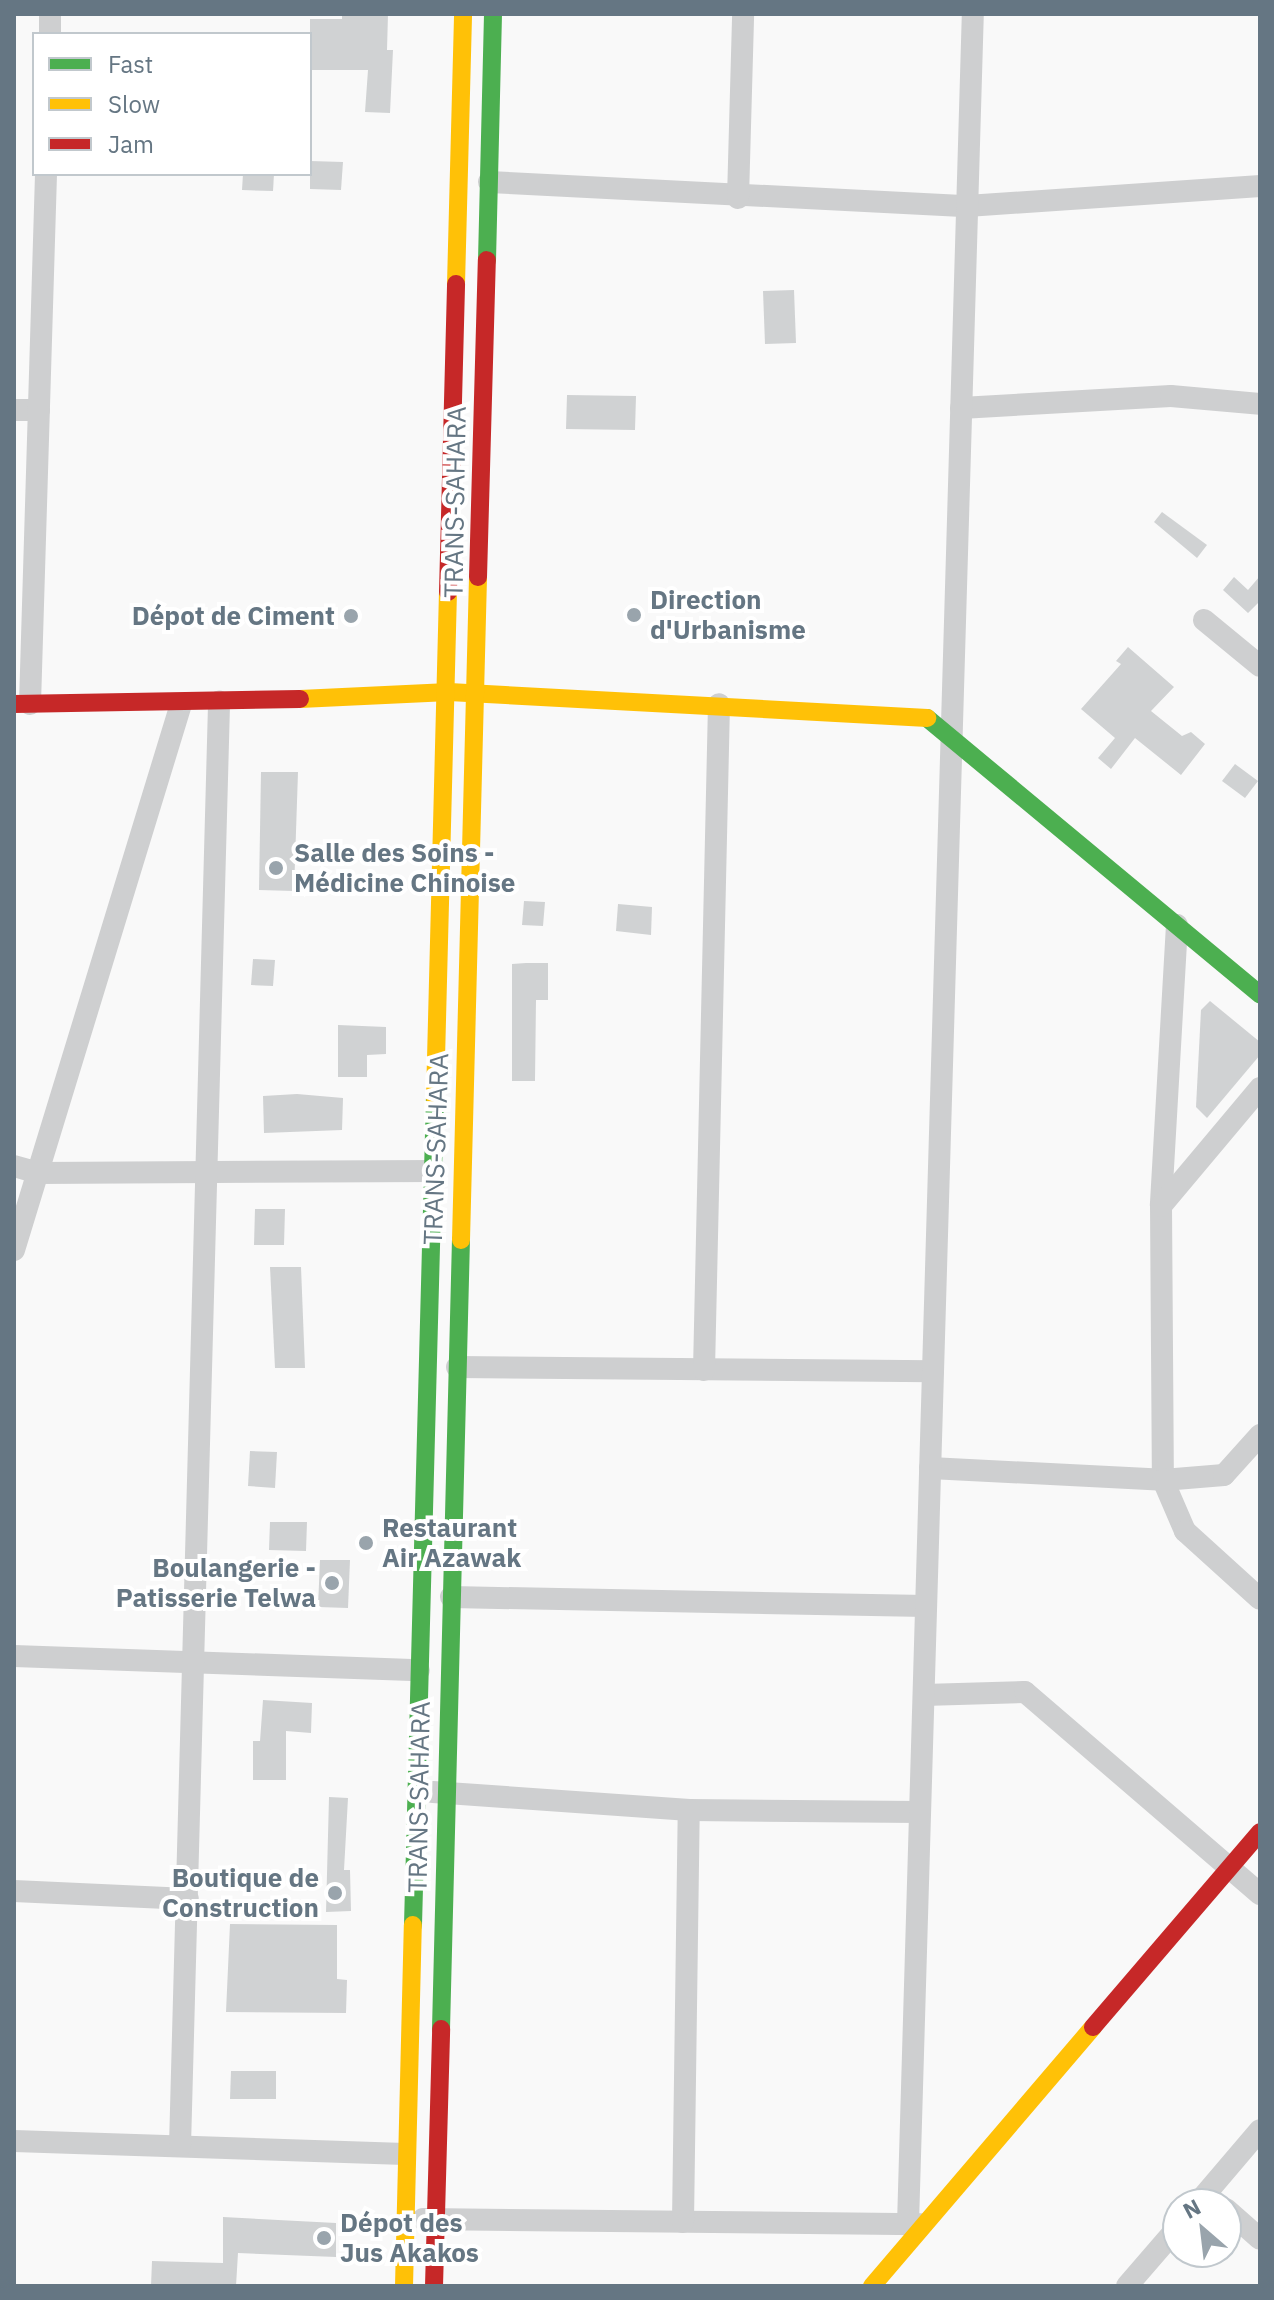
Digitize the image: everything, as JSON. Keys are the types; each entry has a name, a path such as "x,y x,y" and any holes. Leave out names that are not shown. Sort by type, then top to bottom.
{"main road":[{"name":"TRANS-SAHARA","path":"404,2286 419,1670 437,1171 463,14"},
{"name":"TRANS-SAHARA","path":"434,2286 493,14"},
{"path":"22,704 181,704 449,692 926,717 1260,994"},
{"path":"872,2286 917,2224 1260,1832"}],"street":[{"path":"738,198 743,14"},
{"path":"406,2219 917,2224 920,1812 973,14"},
{"path":"22,704 39,410 46,176"},
{"path":"489,182 738,198 967,206 1260,186"},
{"path":"961,408 1171,396 1260,404"},
{"path":"14,410 39,410"},
{"path":"1204,620 1260,666"},
{"path":"180,2146 219,702"},
{"path":"14,1250 181,704"},
{"path":"704,1370 719,704"},
{"path":"1177,925 1161,1206 1163,1480 1185,1531 1260,1599"},
{"path":"1161,1206 1260,1088"},
{"path":"14,1166 38,1173 437,1171"},
{"path":"457,1367 933,1371"},
{"path":"930,1468 1163,1480 1224,1475 1260,1435"},
{"path":"451,1597 926,1606"},
{"path":"14,1656 419,1670"},
{"path":"924,1695 1025,1692 1260,1894"},
{"path":"416,1791 689,1810 920,1812"},
{"path":"683,2222 689,1810"},
{"path":"14,1891 188,1899"},
{"path":"1217,2188 1260,2130"},
{"path":"14,2141 405,2154"},
{"path":"1242,2223 1260,2239"},
{"path":"1127,2286 1162,2246"}],"building":[{"path":"342,14 388,14 387,50 393,50 390,113 365,112 368,70 312,70 310,19 342,19"},
{"path":"312,161 343,162 341,190 310,189"},
{"path":"243,176 274,176 273,191 242,190"},
{"path":"794,290 796,343 765,344 763,291"},
{"path":"567,395 636,396 635,430 566,429"},
{"path":"1162,512 1207,545 1197,558 1154,522"},
{"path":"1260,576 1260,601 1248,613 1223,590 1234,577 1248,590"},
{"path":"1128,647 1174,687 1151,711 1182,736 1191,732 1205,744 1181,775 1135,738 1111,769 1098,758 1115,738 1081,709 1121,664 1116,661"},
{"path":"1235,764 1258,781 1245,798 1222,781"},
{"path":"261,772 298,772 294,891 259,890"},
{"path":"524,901 545,902 543,926 522,925"},
{"path":"618,904 652,907 651,935 616,931"},
{"path":"253,959 275,960 273,986 251,985"},
{"path":"548,963 548,1000 536,1000 535,1081 512,1081 512,964"},
{"path":"1210,1001 1260,1042 1260,1055 1207,1118 1196,1107 1201,1010"},
{"path":"338,1025 386,1027 386,1054 367,1055 367,1077 338,1077"},
{"path":"297,1094 343,1098 342,1130 264,1133 263,1096"},
{"path":"255,1209 285,1209 284,1245 254,1245"},
{"path":"270,1267 301,1267 305,1368 275,1368"},
{"path":"250,1451 277,1452 275,1488 248,1486"},
{"path":"270,1522 307,1522 306,1551 269,1550"},
{"path":"320,1560 350,1560 348,1608 318,1607"},
{"path":"263,1700 312,1703 311,1733 286,1731 286,1780 253,1780 253,1741 260,1741"},
{"path":"329,1797 348,1798 344,1870 350,1870 351,1911 326,1912"},
{"path":"230,1924 337,1925 337,1979 347,1980 346,2013 226,2012"},
{"path":"231,2071 276,2071 276,2099 230,2099"},
{"path":"223,2217 336,2223 336,2257 238,2253 236,2286 151,2286 152,2261 223,2263"}],"traffic: fast":[{"path":"487,260 493,14"},
{"path":"927,718 1260,994"},
{"path":"413,1925 435,1098"},
{"path":"441,2029 461,1240"}],"traffic: slow":[{"path":"456,284 463,14"},
{"path":"461,1240 478,577"},
{"path":"435,1098 448,592"},
{"path":"300,699 449,692 927,718"},
{"path":"404,2286 413,1925"},
{"path":"872,2286 1093,2027"}],"traffic: jam":[{"path":"478,577 487,260"},
{"path":"448,592 456,284"},
{"path":"14,704 300,699"},
{"path":"1093,2027 1260,1832"},
{"path":"434,2286 441,2029"}],"place":[{"name":"Direction d'Urbanisme","path":"634,615"},
{"name":"Dépot de Ciment","path":"351,616"},
{"name":"Salle des Soins - Médicine Chinoise","path":"276,868"},
{"name":"Restaurant Air Azawak","path":"366,1543"},
{"name":"Boulangerie - Patisserie Telwa","path":"332,1583"},
{"name":"Boutique de Construction","path":"335,1893"},
{"name":"Dépot des Jus Akakos","path":"324,2238"}]}
